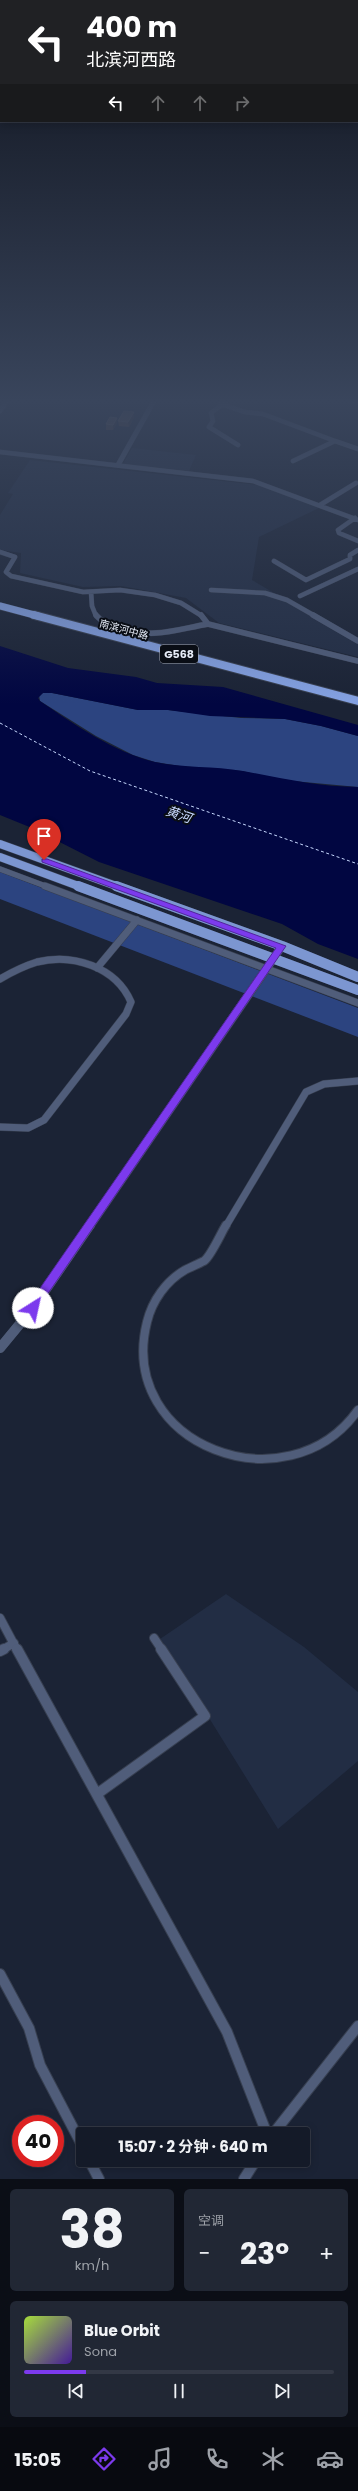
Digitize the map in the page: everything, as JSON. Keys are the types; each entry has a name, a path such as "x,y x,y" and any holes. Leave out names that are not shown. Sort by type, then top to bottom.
{"highway":[{"name":"南滨河中路","path":"0,606 358,702"},
{"name":"南滨河中路","path":"0,612 358,702"}],"main road":[{"path":"0,844 282,946 358,977"},
{"path":"0,857 358,990"}],"street":[{"path":"308,501 357,519"},
{"path":"320,505 327,501"},
{"path":"357,519 338,530 339,533 358,541"},
{"path":"274,562 306,580 350,559 350,555 358,550"},
{"path":"0,552 15,557 6,572 11,576 91,592 120,590 165,598 186,605 205,617 208,624"},
{"path":"300,596 358,569"},
{"path":"211,590 265,593 287,600 358,641"},
{"path":"91,592 92,608 97,617 106,623 152,636 208,624 358,661"},
{"path":"122,639 130,630"},
{"path":"0,869 268,968 358,1003"},
{"path":"98,968 137,920"},
{"path":"0,1348 33,1308 282,946"},
{"path":"0,979 19,968 43,961 68,960 98,968 111,975 129,996 130,1008 44,1120 36,1126 27,1129 0,1127"},
{"path":"358,1081 328,1082 316,1085 306,1092 205,1260 184,1270 166,1284 153,1303 142,1336 143,1372 159,1407 187,1436 224,1454 266,1460 307,1452 341,1432 358,1410"},
{"path":"0,1618 227,2032 264,2127"},
{"path":"97,1794 205,1716 154,1638"},
{"path":"0,1651 14,1643"},
{"path":"0,1974 29,2028 40,2065 76,2134"},
{"path":"279,2127 358,2026"},
{"path":"93,2167 99,2179"},
{"path":"244,2179 252,2167"}],"shaded area":[{"path":"9,501 300,501 319,508 259,537 252,580 358,642 358,657 219,623 186,598 121,586 83,587 20,573 21,553 0,550 0,515"},
{"path":"43,693 52,693 138,710 168,710 241,718 285,719 321,726 358,736 358,787 282,780 242,771 180,766 155,762 133,755 96,736 40,701 39,695"},
{"path":"0,872 358,1008 358,1037 0,899"},
{"path":"226,1594 304,1647 358,1692 358,1761 278,1829 160,1639"}],"water":[{"name":"黄河","path":"0,646 68,668 136,677 157,683 223,687 358,725 358,736 321,726 285,719 210,716 168,710 138,710 52,693 43,693 38,698 53,710 95,737 125,752 155,762 232,769 314,784 358,787 358,959 318,944 282,924 99,862 32,828 0,815"}],"waterway":[{"path":"38,842 48,833"}],"ferry route":[{"path":"0,723 90,771 358,864"}],"route":[{"path":"33,1308 282,946 44,860"}]}
